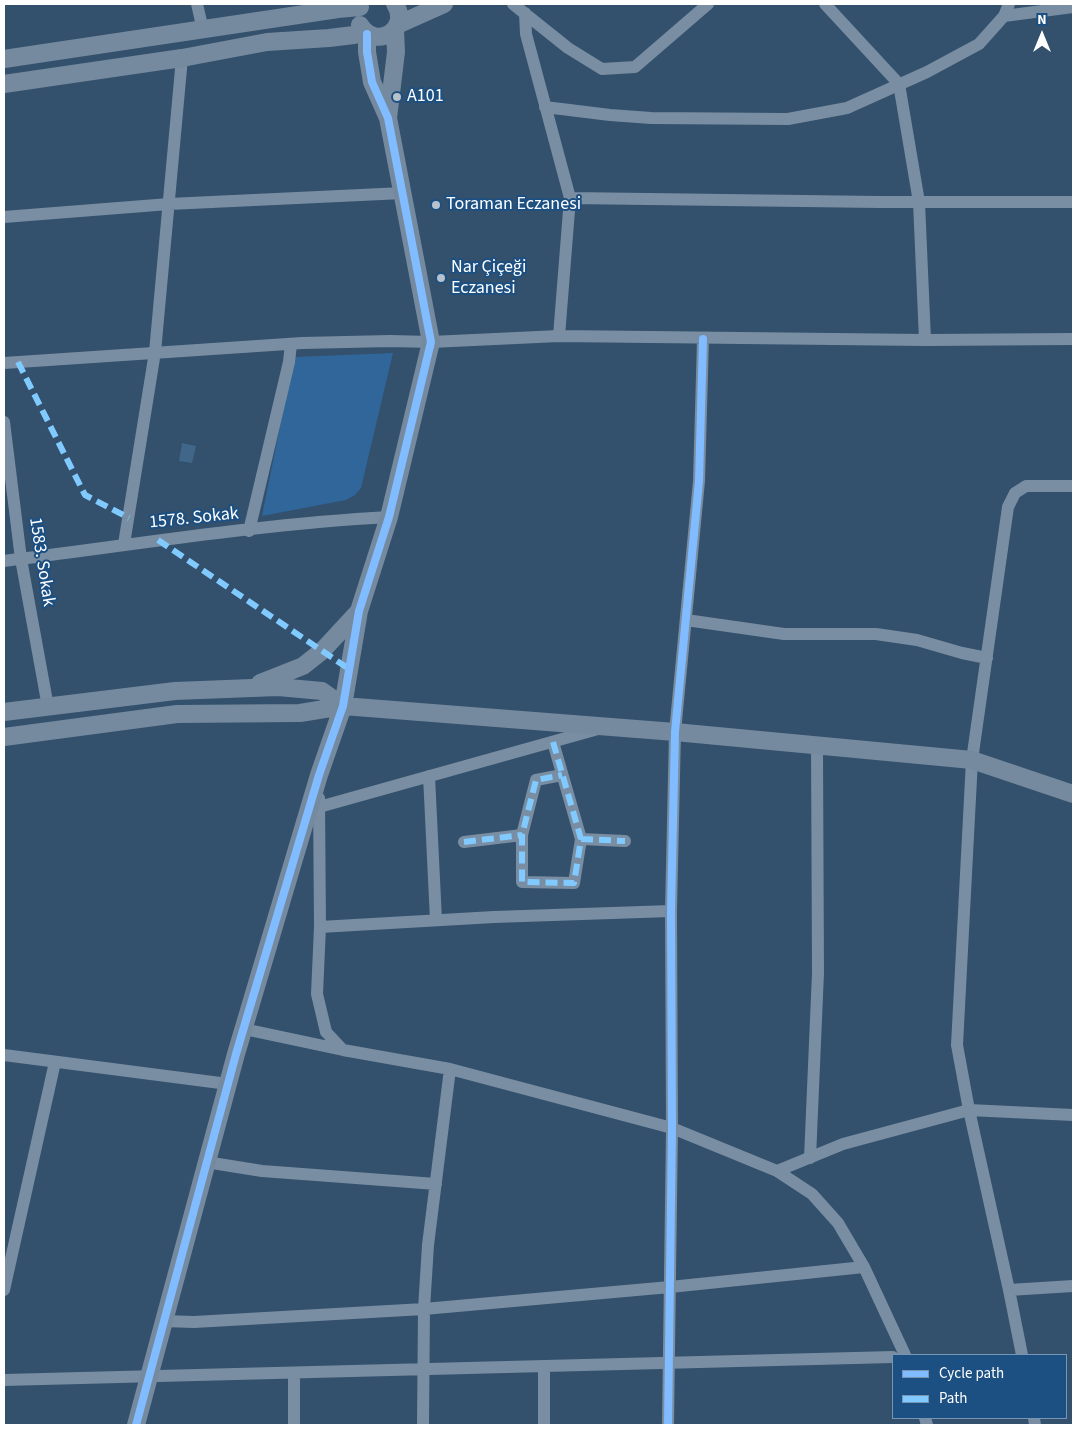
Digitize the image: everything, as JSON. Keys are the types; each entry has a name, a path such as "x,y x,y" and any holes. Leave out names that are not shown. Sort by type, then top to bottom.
{"street":[{"path":"197,4 203,30"},
{"path":"136,1425 228,1084 318,775 343,706 358,611 389,517 431,342 388,118 372,82 366,52 382,32 400,16 395,4"},
{"path":"4,84 182,58 267,42 382,32 444,4"},
{"path":"513,4 568,48 602,69 635,66 708,4"},
{"path":"824,4 899,84 919,202 925,340"},
{"path":"545,107 651,118 788,119 846,108 927,72 979,44 1004,16 1009,4"},
{"path":"4,59 361,5 358,22 382,32 396,52 388,118"},
{"path":"1004,16 1073,7"},
{"path":"525,14 526,34 570,198 559,336"},
{"path":"124,544 155,352 182,58"},
{"path":"4,217 170,204 402,193"},
{"path":"570,198 1073,202"},
{"path":"4,364 291,344 390,340 431,342 559,336 703,339 1073,339"},
{"path":"668,1425 672,1128 671,912 675,732 699,481 703,339"},
{"path":"249,530 289,362 291,344"},
{"name":"1583. Sokak","path":"4,422 21,559 48,707"},
{"path":"1022,1354 969,1110 957,1045 972,760 1008,507 1015,493 1026,486 1073,486"},
{"name":"1578. Sokak","path":"4,561 124,544 389,517"},
{"path":"247,688 303,666 322,651 358,611"},
{"path":"686,620 784,634 876,634 917,640 986,658"},
{"path":"4,712 176,691 278,687 322,690 343,706"},
{"path":"4,737 177,714 300,713 343,706 675,732 972,760 1073,794"},
{"path":"319,806 606,727"},
{"path":"553,742 582,839 574,883 522,882 522,835 536,780 562,775"},
{"path":"810,1158 818,973 817,745"},
{"path":"318,775 320,927 316,994 326,1032 343,1050"},
{"path":"429,776 436,920"},
{"path":"464,842 522,835"},
{"path":"582,839 625,841"},
{"path":"320,927 436,920 671,912"},
{"path":"244,1029 343,1050 450,1069 672,1128 777,1171 812,1194 838,1223 864,1267 905,1354"},
{"path":"4,1054 228,1084"},
{"path":"4,1290 55,1062"},
{"path":"423,1425 422,1369 428,1246 450,1069"},
{"path":"777,1171 843,1144 969,1110 1073,1115"},
{"path":"206,1162 262,1170 436,1184"},
{"path":"163,1321 194,1322 424,1309 864,1267"},
{"path":"1009,1290 1073,1286"},
{"path":"4,1380 892,1357"},
{"path":"544,1366 544,1425"},
{"path":"294,1372 294,1425"}],"shaded area":[{"path":"393,353 361,488 355,495 346,500 262,516 294,357"},
{"path":"182,443 196,446 192,463 179,461"}],"marked path":[{"path":"18,362 85,495 129,518"},
{"path":"158,540 349,669"},
{"path":"553,742 581,839 574,883 522,882 522,835 536,780 562,775"},
{"path":"464,842 522,835"},
{"path":"581,839 625,841"}],"cycle path":[{"path":"136,1425 236,1054 319,775 343,706 359,611 389,517 431,342 388,118 372,82 367,52 367,34"},
{"path":"668,1425 672,1128 671,911 675,732 699,481 703,339"}],"place":[{"name":"A101","path":"397,97"},
{"name":"Toraman Eczanesi","path":"436,205"},
{"name":"Nar Çiçeği Eczanesi","path":"441,278"}]}
